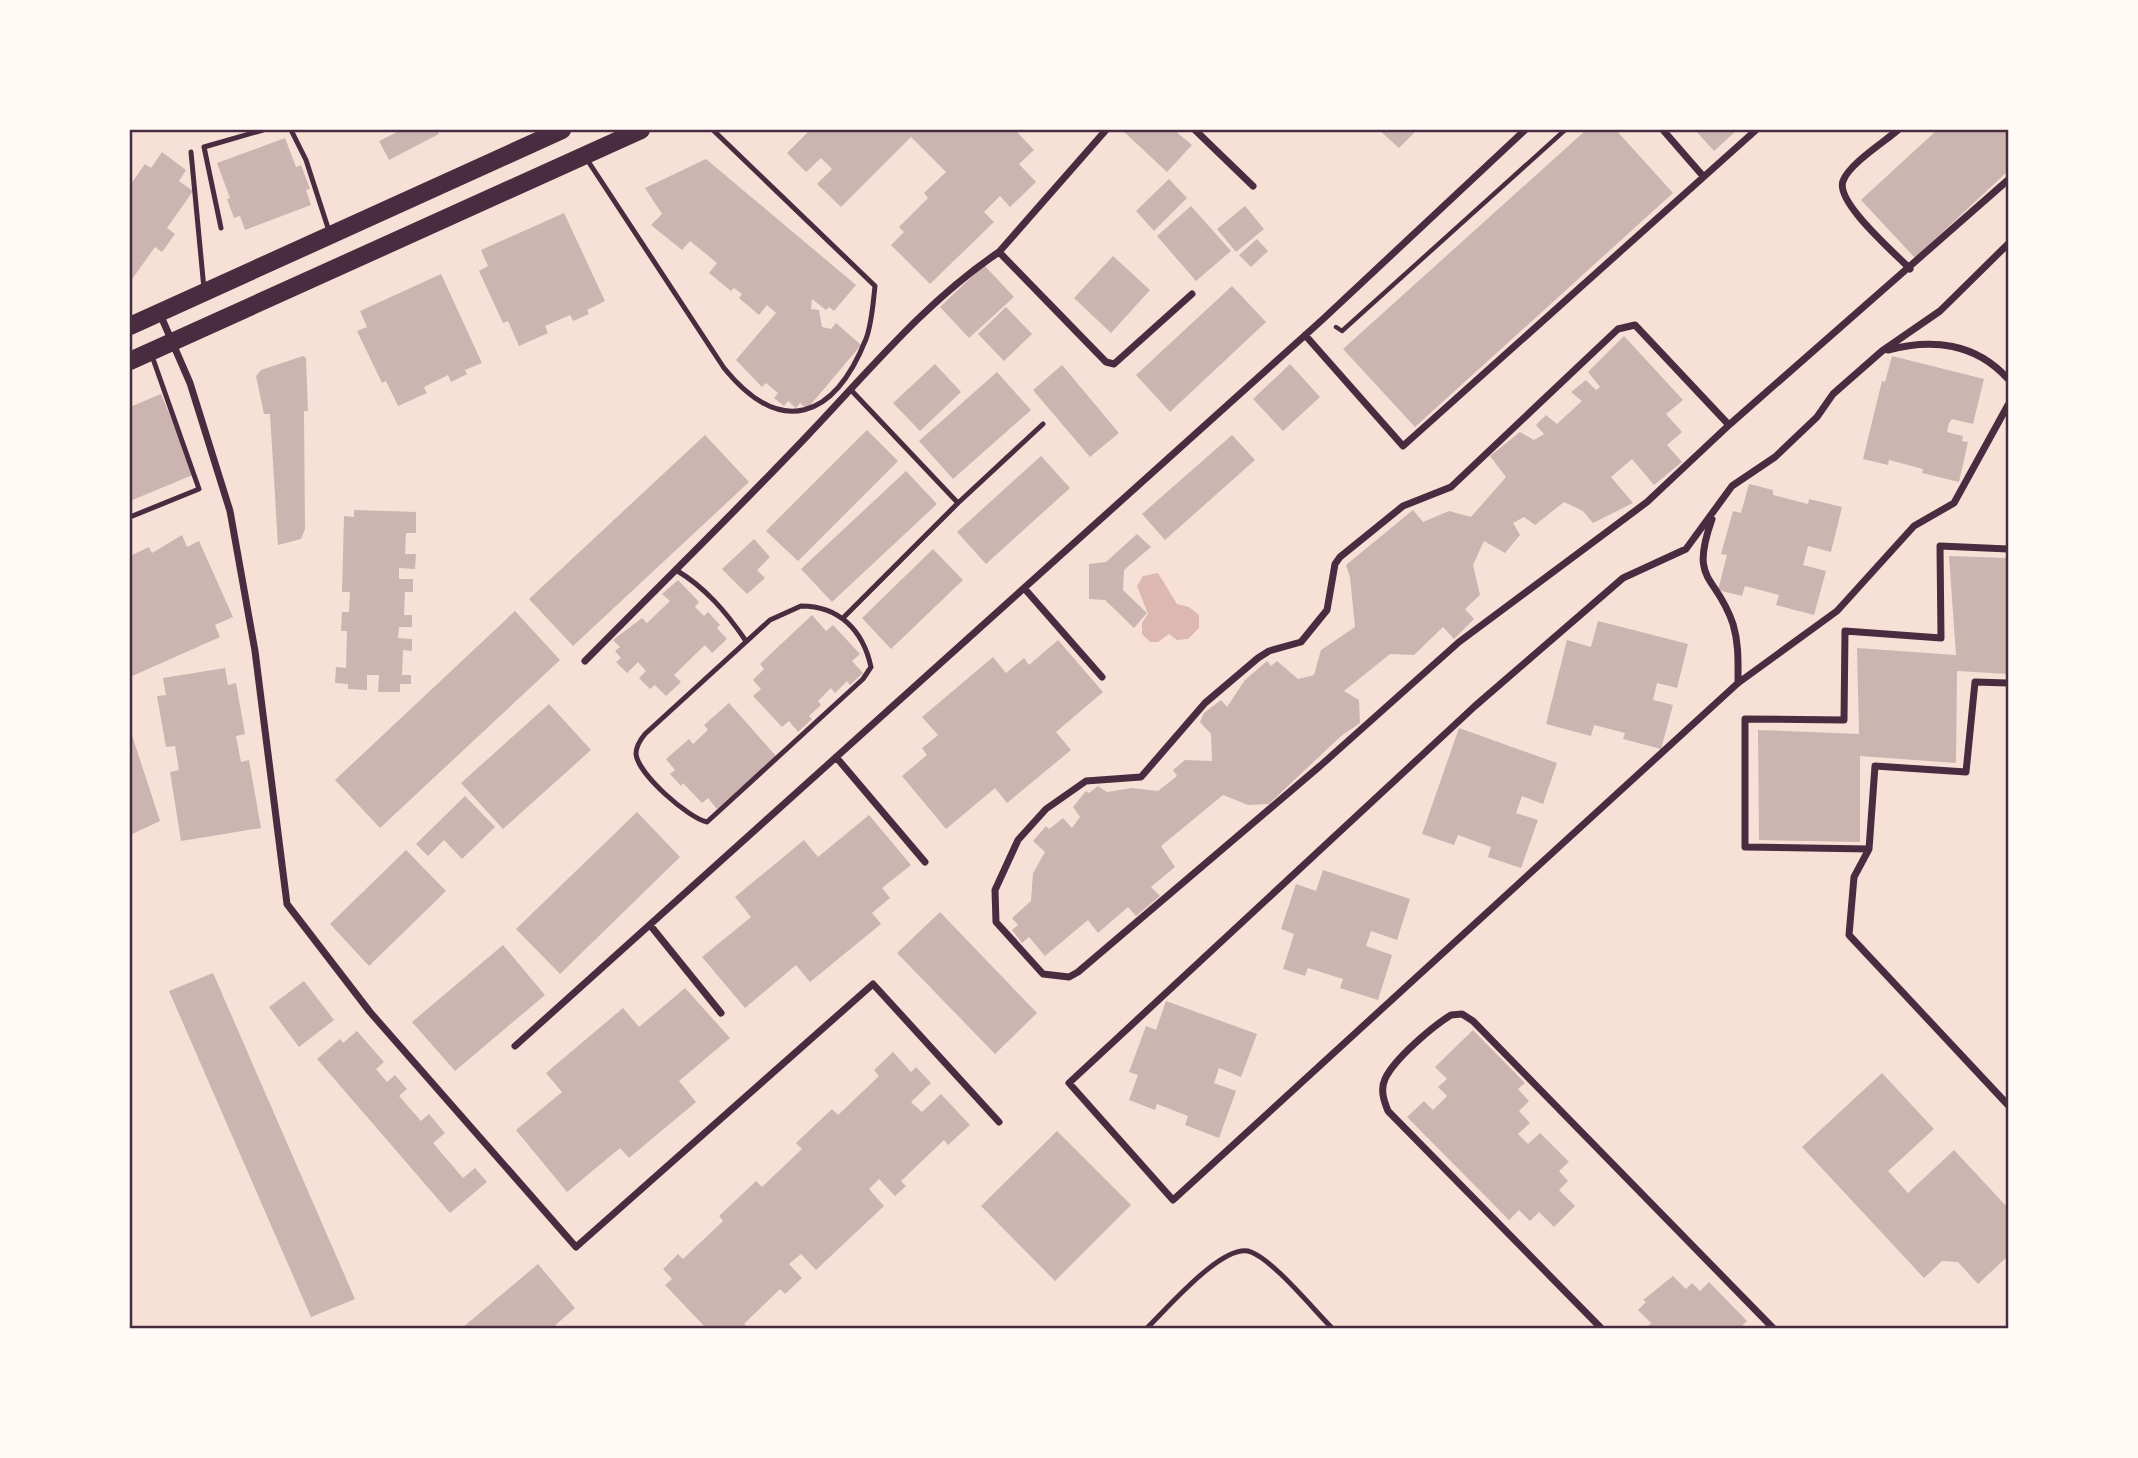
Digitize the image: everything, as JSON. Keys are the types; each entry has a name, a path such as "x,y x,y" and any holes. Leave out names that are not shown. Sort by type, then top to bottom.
{"main road":[{"path":"130,326 562,130"},
{"path":"130,362 641,130"}],"street":[{"path":"585,661 963,276 999,252 1106,130"},
{"path":"1195,130 1253,186"},
{"path":"515,1046 1322,320 1525,130"},
{"path":"1663,130 1703,176"},
{"path":"1305,335 1403,446 1756,130"},
{"path":"1898,130 1849,172 1842,183 1843,195 1850,208 1910,269"},
{"path":"1729,425 1635,325 1618,329 1451,487 1403,506 1340,557 1335,564 1327,610 1301,642 1269,651 1258,658 1205,703 1141,777 1086,781 1046,809 1018,840 995,890 996,922 1043,974 1069,977 1079,972 1320,766 1459,642 1647,502 1729,425 1910,269 2008,180"},
{"path":"2008,244 1940,311 1882,351 1833,394 1817,417 1775,457 1732,486 1686,550 1623,578 1475,706 1069,1083 1173,1200 1738,683 1837,611 1913,526 1954,503 2008,405"},
{"path":"999,252 1106,362 1114,364 1192,294"},
{"path":"160,314 190,383 230,511 255,652 287,904 370,1012 576,1247 873,984 999,1122"},
{"path":"1882,351 1911,344 1952,344 1995,364 2008,379"},
{"path":"1714,512 1704,542 1702,566 1708,583 1733,623 1739,646 1738,683"},
{"path":"1869,849 1745,847 1745,719 1844,720 1845,631 1941,638 1940,546 2008,548"},
{"path":"1024,588 1102,677"},
{"path":"2008,683 1975,681 1966,772 1875,766 1869,849 1854,877 1849,935 2008,1105"},
{"path":"836,757 925,862"},
{"path":"650,925 722,1013"},
{"path":"1601,1328 1388,1111 1382,1091 1385,1079 1401,1058 1451,1014 1462,1014 1473,1020 1773,1328"}],"lane":[{"path":"221,228 204,147 263,130"},
{"path":"291,130 306,160 330,234"},
{"path":"584,155 739,387 779,411 803,412 824,401 844,379 867,338 874,286 713,130"},
{"path":"191,152 197,200 198,257 204,292"},
{"path":"130,517 200,489 167,390 151,352"},
{"path":"851,390 958,503"},
{"path":"844,617 958,503 1043,424"},
{"path":"676,570 698,583 746,641"},
{"path":"801,606 818,606 844,617 868,652 871,667 863,679 707,822 682,809 641,768 636,755 638,744 645,734 770,620 801,606"},
{"path":"1147,1328 1217,1261 1232,1251 1248,1250 1263,1258 1332,1328"}],"path":[{"path":"1322,320 1342,331 1565,130"}],"shaded area":[{"path":"1158,573 1177,604 1189,607 1199,615 1199,628 1188,639 1177,640 1169,634 1158,642 1150,642 1142,634 1142,623 1148,614 1137,586 1143,576"}],"building":[{"path":"401,130 436,130 439,134 389,160 379,141"},
{"path":"810,130 1015,130 1034,150 1019,164 1036,182 1010,207 1000,196 984,212 994,222 930,284 891,245 904,232 899,227 928,198 924,193 946,172 911,137 841,207 817,184 832,169 821,158 806,172 787,153"},
{"path":"1122,130 1174,130 1192,145 1167,172"},
{"path":"1379,130 1417,130 1399,148"},
{"path":"1586,130 1616,130 1673,193 1415,427 1343,349"},
{"path":"1695,130 1737,130 1714,151"},
{"path":"1937,130 2008,130 2008,171 1915,258 1861,200"},
{"path":"285,138 296,167 301,165 310,189 306,190 311,205 245,230 240,216 234,218 217,163"},
{"path":"162,152 186,170 179,181 193,191 167,228 175,234 162,252 155,247 130,282 130,185 145,164 151,168"},
{"path":"706,159 856,285 834,311 829,307 826,310 812,299 811,309 819,310 822,327 831,329 836,323 861,345 807,409 800,403 796,408 788,401 784,406 774,398 778,393 766,383 762,387 736,360 776,313 767,305 759,315 739,298 742,294 734,288 731,291 709,273 717,263 690,241 682,250 651,225 662,214 645,188"},
{"path":"1169,179 1187,198 1154,231 1136,211"},
{"path":"1191,206 1231,251 1196,281 1157,236"},
{"path":"1245,206 1264,229 1236,252 1217,229"},
{"path":"564,213 605,301 587,310 589,314 573,321 570,315 545,326 548,333 519,346 508,321 503,323 479,271 488,266 481,250"},
{"path":"1257,239 1268,251 1251,267 1239,255"},
{"path":"1113,256 1150,290 1111,333 1074,298"},
{"path":"984,265 1014,297 969,338 940,307"},
{"path":"441,274 482,363 465,370 467,374 451,382 448,375 424,387 427,393 398,406 386,381 382,383 357,331 367,327 360,311"},
{"path":"1232,286 1266,322 1170,412 1136,375"},
{"path":"1006,307 1032,334 1004,361 978,334"},
{"path":"1624,336 1683,400 1666,414 1682,432 1667,445 1682,462 1654,485 1632,459 1611,477 1633,503 1593,523 1583,511 1564,502 1535,525 1524,517 1513,523 1520,535 1505,553 1484,541 1473,565 1480,595 1465,609 1474,619 1454,639 1443,627 1414,655 1390,654 1344,691 1359,700 1360,723 1341,736 1269,804 1248,805 1223,795 1161,846 1175,867 1151,887 1160,896 1136,916 1128,907 1098,933 1088,920 1045,956 1029,937 1022,943 1012,930 1018,925 1012,918 1031,901 1033,873 1045,852 1033,841 1046,826 1049,829 1063,818 1072,828 1080,817 1073,807 1086,791 1089,793 1098,786 1107,792 1132,788 1158,791 1177,776 1173,770 1185,760 1212,761 1211,734 1200,722 1204,713 1221,700 1227,707 1245,680 1267,661 1271,666 1277,661 1298,679 1314,675 1321,650 1355,627 1350,577 1346,565 1413,510 1423,522 1449,511 1471,517 1506,477 1490,456 1520,432 1534,440 1544,434 1536,425 1546,415 1557,424 1582,401 1571,392 1586,380 1596,390 1600,387 1588,372"},
{"path":"303,356 306,358 308,411 304,411 305,529 301,539 278,545 270,414 264,414 256,376 261,370"},
{"path":"1892,356 1984,379 1973,424 1952,419 1949,423 1947,432 1963,436 1962,441 1968,442 1959,482 1922,473 1923,469 1889,460 1888,465 1863,459 1882,381 1885,382"},
{"path":"935,364 961,392 920,431 893,403"},
{"path":"1290,364 1320,397 1283,431 1253,399"},
{"path":"1062,365 1119,433 1090,457 1033,390"},
{"path":"997,372 1031,410 953,479 919,441"},
{"path":"161,394 195,474 130,501 130,407"},
{"path":"867,430 898,461 798,561 766,531"},
{"path":"705,435 749,482 573,646 529,599"},
{"path":"1232,435 1255,460 1165,540 1142,514"},
{"path":"1041,456 1070,488 986,564 957,532"},
{"path":"906,471 937,504 832,602 801,569"},
{"path":"1749,484 1773,490 1773,495 1808,504 1809,499 1842,507 1831,552 1808,546 1803,565 1826,571 1814,615 1776,605 1779,595 1745,586 1742,596 1718,590 1727,555 1721,554 1733,511 1741,513"},
{"path":"354,510 416,512 416,533 406,533 405,554 416,554 415,569 399,568 399,579 413,579 413,592 405,592 404,615 412,615 412,627 399,627 398,638 412,639 412,651 403,650 402,675 411,675 411,684 400,684 400,692 378,692 379,675 367,675 367,690 348,689 348,684 335,683 336,667 346,668 347,631 341,631 342,612 349,612 350,592 342,592 344,516 354,517"},
{"path":"1137,534 1151,547 1124,570 1123,590 1147,613 1134,628 1105,600 1089,599 1089,564 1106,562"},
{"path":"182,535 187,547 199,541 233,617 215,625 220,637 130,677 130,556 149,547 152,553"},
{"path":"754,539 770,557 757,570 765,578 747,594 722,569"},
{"path":"933,549 963,580 891,649 862,618"},
{"path":"1949,556 2008,558 2008,674 1957,671 1956,763 1860,756 1860,842 1759,840 1758,730 1859,734 1857,648 1956,655"},
{"path":"678,580 699,602 695,607 704,616 708,612 720,625 717,628 727,639 712,653 705,645 674,675 681,682 666,696 655,685 650,689 639,678 646,671 638,662 627,673 616,662 621,658 615,651 620,647 613,640 642,618 647,623 670,601 662,594"},
{"path":"515,611 560,660 380,828 335,780"},
{"path":"812,615 826,631 833,625 860,654 852,661 863,673 850,685 847,681 835,693 831,688 818,701 821,705 809,716 812,719 798,732 789,721 782,727 753,696 761,689 753,680 764,669 760,664"},
{"path":"1598,621 1688,644 1677,688 1657,683 1653,700 1673,705 1661,749 1623,739 1625,733 1594,725 1591,736 1546,724 1567,640 1591,647"},
{"path":"1058,640 1103,692 1056,732 1071,750 1007,803 995,788 946,829 902,776 927,755 922,748 938,735 922,717 993,657 1006,673 1024,658 1029,665"},
{"path":"225,668 228,685 236,683 245,734 236,736 241,762 249,760 261,828 181,841 170,772 179,770 175,746 166,747 157,696 166,695 163,678"},
{"path":"729,703 776,756 717,809 708,798 702,803 683,783 681,786 670,774 675,770 666,759 689,739 693,744 708,730 704,725"},
{"path":"549,704 591,750 503,829 461,783"},
{"path":"1459,728 1557,763 1543,804 1522,796 1516,813 1538,820 1521,868 1488,857 1491,847 1458,835 1454,845 1422,834"},
{"path":"130,729 160,821 130,835"},
{"path":"465,796 495,827 462,859 444,840 428,856 416,844"},
{"path":"637,812 680,857 560,974 516,929"},
{"path":"869,815 911,865 882,888 890,898 872,913 881,924 810,982 796,965 745,1008 702,957 751,917 735,897 804,840 818,857"},
{"path":"406,850 446,891 369,966 330,924"},
{"path":"1323,870 1410,899 1397,940 1371,931 1366,946 1392,955 1378,1000 1340,988 1343,979 1308,968 1305,976 1283,969 1294,934 1281,929 1296,884 1316,891"},
{"path":"940,912 1037,1013 995,1054 897,953"},
{"path":"503,945 545,995 455,1071 412,1022"},
{"path":"213,973 355,1299 311,1317 169,991"},
{"path":"304,981 334,1020 299,1047 269,1007"},
{"path":"685,988 730,1038 679,1081 696,1102 629,1158 620,1148 567,1192 516,1130 562,1092 546,1073 623,1008 639,1027"},
{"path":"1166,1001 1257,1034 1241,1077 1219,1068 1214,1083 1236,1091 1219,1138 1185,1125 1188,1116 1157,1104 1155,1110 1129,1100 1138,1075 1129,1072 1146,1026 1156,1030"},
{"path":"1473,1030 1525,1083 1518,1089 1529,1101 1519,1111 1530,1123 1518,1134 1528,1144 1540,1133 1569,1162 1559,1171 1568,1181 1559,1190 1575,1206 1554,1227 1539,1212 1530,1221 1519,1210 1509,1220 1407,1117 1424,1101 1433,1110 1447,1096 1438,1087 1447,1079 1435,1067"},
{"path":"357,1031 384,1062 376,1069 387,1082 395,1075 407,1089 399,1096 421,1121 429,1114 445,1133 433,1143 463,1178 475,1168 487,1182 450,1213 317,1059 340,1039 343,1043"},
{"path":"893,1052 911,1072 916,1067 931,1083 911,1102 922,1112 941,1094 970,1125 948,1145 944,1140 901,1181 906,1186 895,1196 879,1179 869,1189 884,1206 816,1270 801,1254 789,1264 802,1278 785,1294 780,1289 744,1324 748,1328 706,1328 665,1285 672,1279 663,1269 678,1254 683,1259 723,1221 719,1216 756,1181 762,1187 802,1149 796,1143 832,1109 838,1115 879,1076 874,1070"},
{"path":"1882,1073 1934,1129 1888,1171 1908,1193 1954,1150 2008,1208 2008,1256 1978,1284 1958,1262 1942,1261 1924,1278 1802,1147"},
{"path":"1057,1131 1131,1205 1055,1281 981,1206"},
{"path":"538,1264 575,1308 552,1328 462,1328"},
{"path":"1673,1276 1686,1289 1692,1283 1700,1291 1709,1282 1747,1321 1740,1328 1646,1328 1651,1323 1638,1310 1646,1302 1643,1300"}]}
